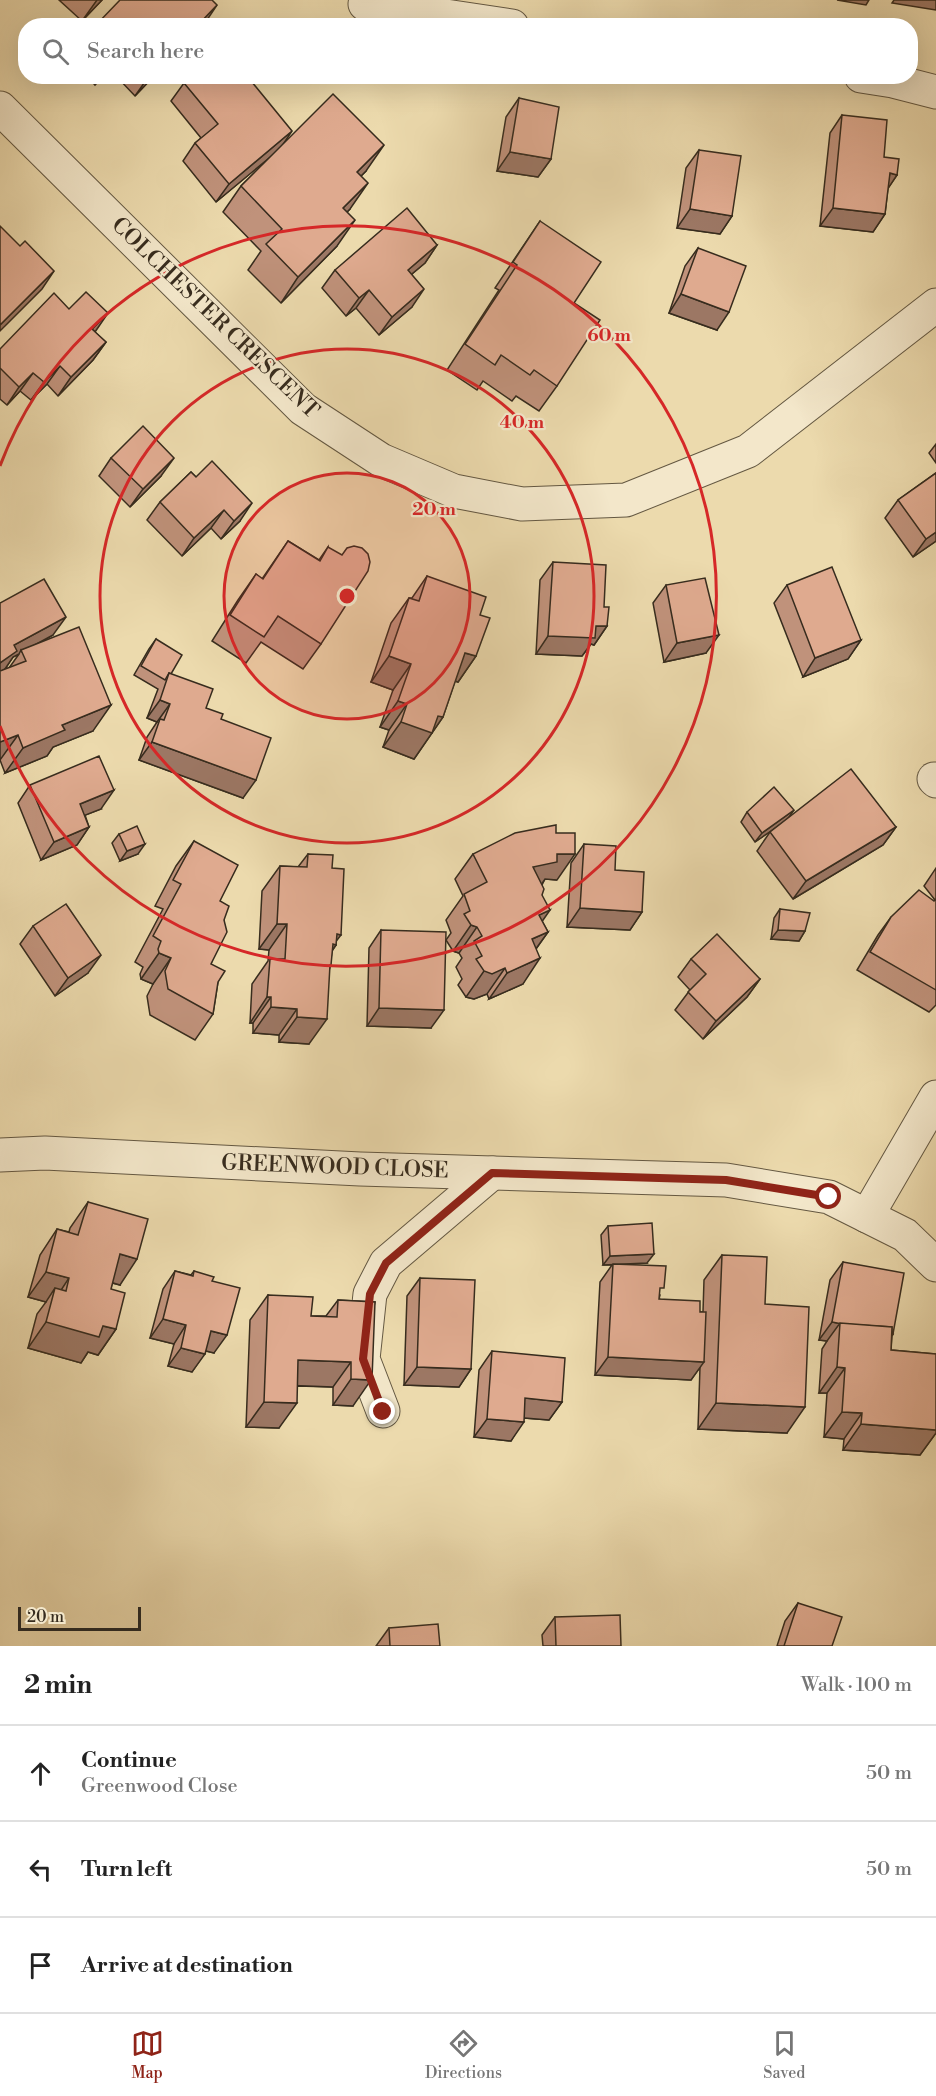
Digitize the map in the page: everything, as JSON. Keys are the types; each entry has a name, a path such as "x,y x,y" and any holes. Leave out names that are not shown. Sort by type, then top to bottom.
{"street":[{"path":"365,4 459,18"},
{"path":"905,84 936,92"},
{"name":"COLCHESTER CRESCENT","path":"0,108 303,409 381,460 454,490 522,504 626,500 748,451 936,304"},
{"path":"867,1216 936,1097"},
{"name":"GREENWOOD CLOSE","path":"0,1155 45,1153 360,1169 726,1180 829,1197 905,1236 936,1265"},
{"path":"383,1412 363,1359 370,1294 386,1263 492,1173"}],"building":[{"path":"120,0 212,0 217,5 205,18 103,18"},
{"path":"185,84 254,84 292,131 229,184 195,143 218,124"},
{"path":"333,94 384,145 357,172 368,183 343,208 355,220 298,277 266,244 282,229 241,186"},
{"path":"519,98 559,107 551,159 510,152"},
{"path":"842,115 887,120 884,157 899,159 897,175 890,173 885,214 833,208"},
{"path":"699,150 741,156 732,216 690,209"},
{"path":"407,208 437,245 408,270 424,289 392,317 369,290 359,298 335,270"},
{"path":"540,221 601,262 574,303 600,320 557,386 534,370 530,375 501,355 495,365 465,344 517,265 513,262"},
{"path":"0,226 20,246 25,241 54,271 0,325"},
{"path":"698,248 746,266 729,312 681,294"},
{"path":"86,292 108,313 92,329 106,342 71,377 60,366 44,382 33,373 19,387 0,368 0,349 54,293 69,309"},
{"path":"143,426 174,458 143,489 111,458"},
{"path":"212,461 252,503 234,521 224,510 194,538 160,502 191,472 196,477"},
{"path":"936,473 936,532 926,539 898,500"},
{"path":"288,541 320,561 328,547 342,555 347,548 354,546 362,548 368,554 370,562 368,571 321,644 278,616 264,637 230,615 256,574 263,579"},
{"path":"553,562 606,565 604,607 609,607 607,626 596,626 595,638 548,636"},
{"path":"832,567 861,640 815,658 787,585"},
{"path":"427,576 486,597 480,615 490,618 476,656 465,653 443,717 438,716 432,733 401,722 407,704 398,701 411,664 389,656 409,598 419,601"},
{"path":"705,578 719,635 677,643 666,585"},
{"path":"44,579 66,617 14,645 17,651 0,663 0,603"},
{"path":"79,627 111,705 62,725 65,730 23,748 18,735 0,742 0,671 26,661 21,650"},
{"path":"156,639 182,655 165,680 141,666"},
{"path":"169,673 213,689 206,708 223,714 221,719 271,738 256,780 152,742 160,719 164,720 170,704 160,700"},
{"path":"99,756 114,790 80,804 89,827 54,842 30,785"},
{"path":"851,769 896,827 806,881 770,832"},
{"path":"774,787 794,810 762,833 747,812"},
{"path":"556,825 556,833 575,833 575,854 557,854 557,862 533,867 544,889 542,895 550,910 539,915 548,932 532,939 540,958 507,973 505,968 492,974 484,971 476,959 482,956 474,941 482,936 477,927 471,925 464,914 470,911 464,894 487,882 473,854 515,833"},
{"path":"137,826 145,844 127,851 119,834"},
{"path":"194,841 238,865 220,901 229,906 224,920 227,932 211,964 225,971 218,982 213,1014 168,989 165,971 171,958 159,953 161,941 153,936 181,884 173,880"},
{"path":"584,844 616,846 615,870 644,872 642,912 580,908"},
{"path":"308,854 333,855 332,868 344,869 341,935 337,934 336,945 333,944 327,1019 297,1017 297,1009 271,1007 271,997 267,997 270,959 285,959 287,924 277,924 280,866 307,867"},
{"path":"919,890 934,901 936,899 936,990 870,952 891,917"},
{"path":"66,904 101,955 68,978 33,926"},
{"path":"780,909 810,913 805,931 778,930"},
{"path":"381,930 446,932 444,1010 379,1008"},
{"path":"717,934 760,979 716,1021 688,992 706,974 691,959"},
{"path":"88,1202 148,1219 137,1259 120,1254 111,1289 125,1293 116,1329 103,1326 99,1337 46,1322 55,1288 66,1291 69,1278 46,1272 57,1229 78,1235"},
{"path":"652,1223 654,1254 610,1256 608,1226"},
{"path":"722,1255 767,1257 765,1304 809,1307 805,1407 716,1403"},
{"path":"843,1262 904,1273 893,1334 892,1327 832,1322"},
{"path":"613,1264 666,1266 664,1288 660,1288 659,1299 700,1301 700,1312 706,1312 704,1362 608,1357"},
{"path":"175,1271 193,1276 194,1271 214,1277 212,1281 240,1288 227,1335 211,1331 205,1354 181,1348 186,1325 163,1319"},
{"path":"420,1278 475,1280 471,1369 417,1367"},
{"path":"268,1295 313,1297 311,1316 337,1317 338,1300 375,1302 372,1379 351,1379 351,1362 298,1360 297,1403 264,1402"},
{"path":"840,1323 892,1327 891,1350 936,1354 936,1430 861,1424 862,1413 842,1412 845,1368 837,1367"},
{"path":"492,1351 565,1358 562,1402 525,1398 524,1422 487,1419"},
{"path":"798,1603 842,1617 832,1646 784,1646"},
{"path":"620,1615 621,1646 556,1646 555,1617"},
{"path":"438,1624 440,1646 390,1646 389,1628"}],"route":[{"path":"383,1412 363,1359 370,1294 386,1263 492,1173 726,1180 829,1197"}]}
